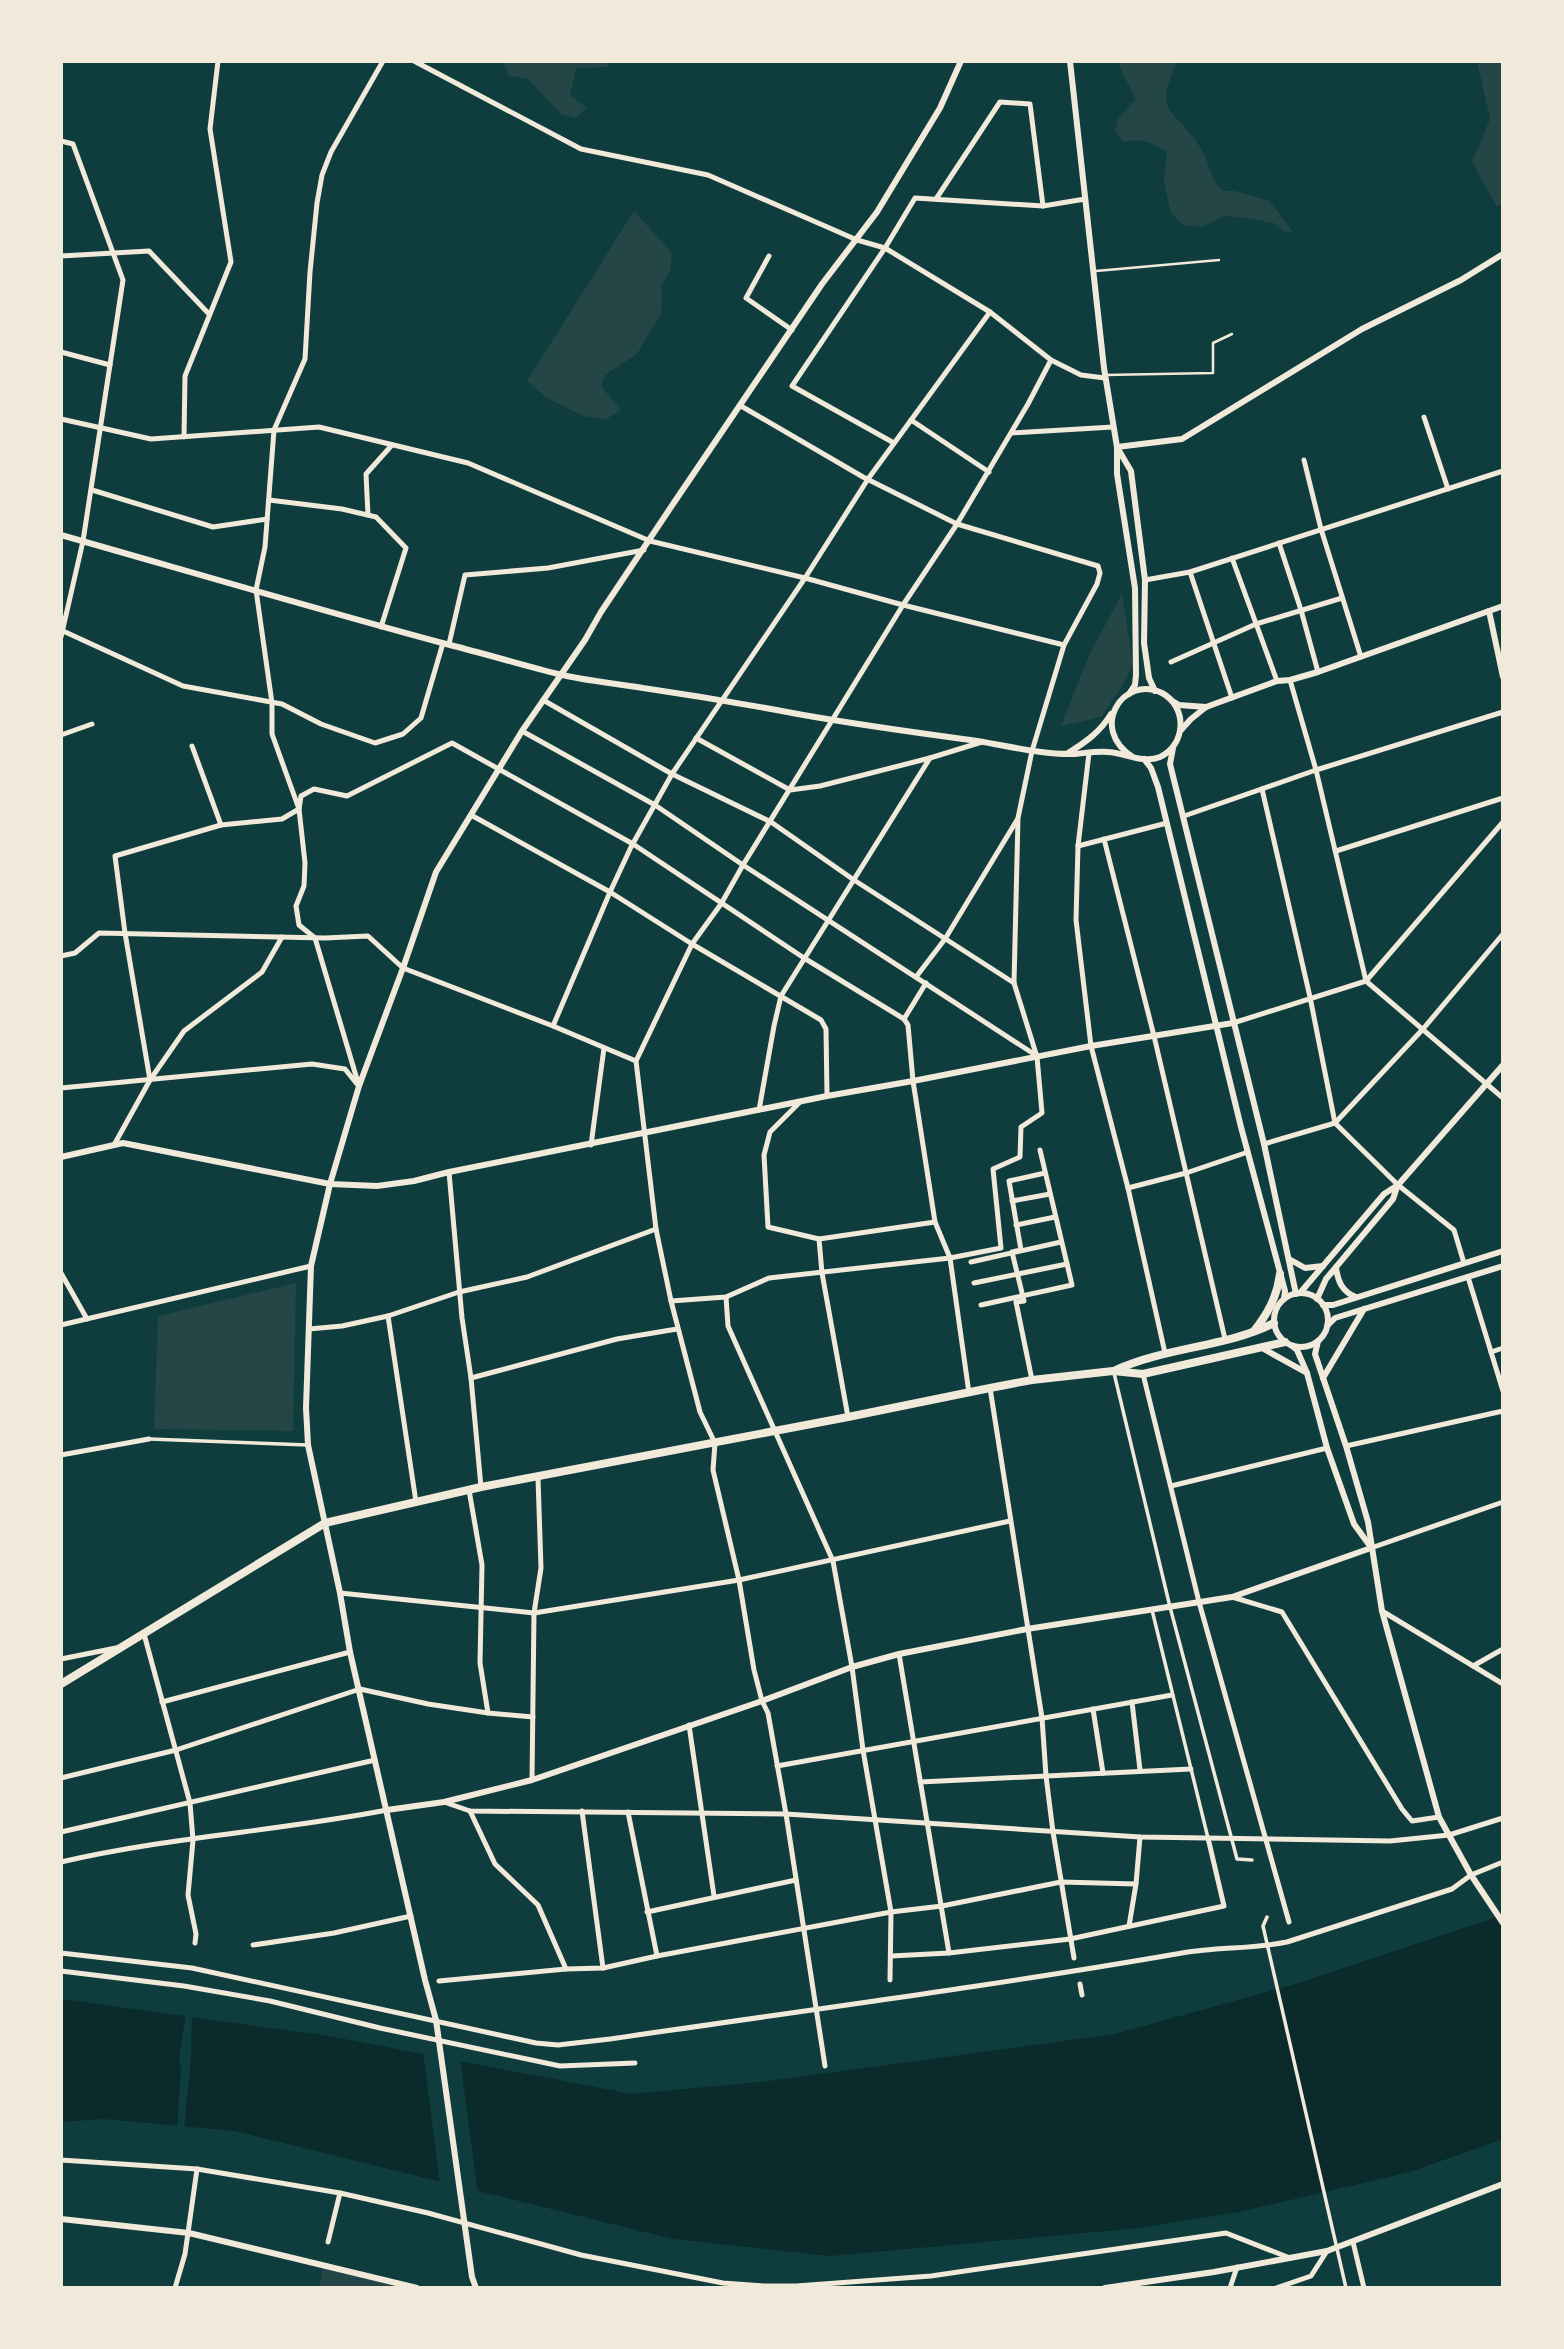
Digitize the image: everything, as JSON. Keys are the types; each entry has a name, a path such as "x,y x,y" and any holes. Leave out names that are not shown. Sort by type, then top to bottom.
{"main road":[{"path":"1254,1331 1268,1313 1278,1290 1280,1274"},
{"path":"1113,1371 1140,1359 1225,1339 1274,1323"},
{"path":"61,1684 325,1523 481,1487 848,1418 1032,1380 1113,1371 1143,1374 1257,1347 1289,1344"}],"street":[{"path":"184,437 185,376 232,262 210,129 218,61"},
{"path":"359,1086 315,937 299,925 296,906 304,886 305,863 299,809 272,734 272,703 256,590 265,547 274,430 305,359 313,238 322,175 331,152 383,61"},
{"path":"414,61 581,149 708,175 857,240 885,248 990,312 1051,360 1081,375 1105,376"},
{"path":"476,2288 472,2277 436,2020 350,1652 309,1445 306,1408 311,1266 330,1184 359,1086 436,872 522,731 822,284 857,240 917,150 961,61"},
{"path":"1070,61 1105,376 1117,447 1117,474 1135,587 1136,675 1135,685 1129,694"},
{"path":"936,199 1000,102 1030,104 1043,206"},
{"path":"61,141 73,144 123,280 92,490 62,633 183,686 282,704 321,724 375,743 403,734 421,718 446,644 465,575 548,568 644,550"},
{"path":"894,443 792,386 885,248 915,198 1043,206 1085,199"},
{"path":"61,256 149,251 209,314"},
{"path":"1117,447 1182,439 1362,329 1461,280 1503,254"},
{"path":"769,256 746,298 792,330"},
{"path":"553,1026 610,892 672,774 805,578 867,479 990,312"},
{"path":"61,352 110,365"},
{"path":"825,2066 768,1713 754,1670 739,1580 712,1470 715,1443 700,1412 677,1329 656,1229 636,1061 692,944 721,904 832,720 989,472 1051,360"},
{"path":"671,1301 726,1297 769,1278 950,1258 1001,1248 993,1169 1020,1157 1021,1127 1042,1113 1037,1057 1014,983 1018,818 1032,751 1063,645 1097,584 1100,573 1098,566 957,524 867,479 741,406"},
{"path":"1424,417 1448,489"},
{"path":"61,419 151,439 319,427 468,463 650,541 1063,645"},
{"path":"911,420 989,472"},
{"path":"1011,433 1113,427"},
{"path":"368,515 366,474 392,445"},
{"path":"1117,447 1131,471 1145,580 1144,643 1149,678 1156,691"},
{"path":"1304,460 1321,529 1361,657"},
{"path":"1145,580 1190,572 1503,471"},
{"path":"92,490 213,527 267,519"},
{"path":"269,500 342,509 376,517 407,548 381,627"},
{"path":"61,535 381,627 562,675 1032,751 1067,754 1106,751 1154,759 1173,748"},
{"path":"1279,543 1318,672"},
{"path":"1232,558 1277,681"},
{"path":"1190,572 1233,698"},
{"path":"1171,662 1256,624 1342,598"},
{"path":"1298,1293 1170,764 1173,748 1180,732 1206,707 1277,681 1318,672 1503,607"},
{"path":"1489,611 1503,677"},
{"path":"1290,680 1316,770 1366,981 1503,1098"},
{"path":"1067,754 1103,728 1120,701 1139,690 1156,691 1179,705 1206,707"},
{"path":"1170,699 1181,718 1180,732"},
{"path":"543,700 672,774 771,822 854,880 1014,983"},
{"path":"1114,710 1111,721 1116,742 1123,751 1133,757"},
{"path":"1184,816 1316,770 1503,712"},
{"path":"61,735 92,724"},
{"path":"522,731 655,805 1037,1057"},
{"path":"696,738 790,790 820,786 982,742"},
{"path":"299,809 301,796 314,789 347,796 452,743 633,844 804,958 904,1019 908,1025 913,1081 935,1222 950,1258 969,1393"},
{"path":"192,746 221,825"},
{"path":"1089,753 1078,846 1076,920 1091,1046 1128,1188 1165,1353"},
{"path":"759,1110 781,996 930,758"},
{"path":"1144,759 1151,768 1167,823 1284,1299"},
{"path":"1262,789 1310,997 1335,1123 1398,1185 1454,1230 1464,1263"},
{"path":"1336,851 1503,798"},
{"path":"150,1080 115,856 221,825 282,819 299,809"},
{"path":"471,815 610,892 821,1020 826,1029 827,1096"},
{"path":"916,977 945,939 1018,818"},
{"path":"61,1157 123,1143 330,1184 377,1186 414,1181 827,1096 1091,1046 1233,1023 1366,981 1503,822"},
{"path":"1078,846 1167,823"},
{"path":"1104,839 1154,1036 1225,1339"},
{"path":"61,956 75,953 99,933 368,936 403,968 636,1061"},
{"path":"1264,1144 1335,1123 1423,1029 1503,934"},
{"path":"114,1145 150,1080 184,1031 262,972 282,937"},
{"path":"904,1019 926,983"},
{"path":"591,1144 604,1048"},
{"path":"61,1088 312,1064 345,1069 359,1086"},
{"path":"1371,1548 1354,1524 1327,1448 1307,1373 1297,1350 1280,1337 1274,1323 1278,1306 1284,1299 1298,1293 1325,1266 1384,1194 1398,1185 1503,1065"},
{"path":"800,1102 770,1132 764,1155 768,1227 819,1239 935,1222"},
{"path":"981,1305 1073,1285 1040,1150"},
{"path":"1128,1188 1248,1152"},
{"path":"449,1172 459,1292 471,1378 481,1487"},
{"path":"1013,1253 1021,1250 1009,1181 1045,1173"},
{"path":"1317,1298 1326,1279 1393,1199 1398,1185"},
{"path":"1012,1202 1050,1194"},
{"path":"1016,1225 1055,1217"},
{"path":"309,1329 342,1326 388,1316 459,1292 527,1277 656,1229"},
{"path":"819,1239 822,1272 848,1418"},
{"path":"971,1262 1061,1242"},
{"path":"1323,1305 1333,1305 1503,1251"},
{"path":"1013,1253 1024,1301 1016,1302 1032,1380"},
{"path":"1289,1259 1306,1269 1325,1266"},
{"path":"974,1283 1067,1264"},
{"path":"61,1325 311,1266"},
{"path":"1503,1266 1335,1318 1318,1341 1315,1354 1368,1522 1382,1611 1439,1817 1471,1875 1503,1923"},
{"path":"1336,1268 1341,1286 1349,1294 1358,1297"},
{"path":"61,1273 87,1319"},
{"path":"1468,1277 1503,1391"},
{"path":"1298,1293 1317,1298 1327,1312 1328,1326"},
{"path":"726,1297 728,1326 832,1560 891,1912 890,1980"},
{"path":"1324,1378 1364,1309"},
{"path":"388,1316 416,1502"},
{"path":"471,1378 617,1339 677,1329"},
{"path":"1289,1344 1306,1347 1318,1341"},
{"path":"1257,1347 1307,1373"},
{"path":"1491,1352 1503,1348"},
{"path":"1113,1371 1170,1607 1237,1859 1252,1860"},
{"path":"1143,1374 1199,1602 1289,1922"},
{"path":"990,1388 1042,1718 1053,1832 1074,1958"},
{"path":"1346,1446 1503,1411"},
{"path":"61,1455 149,1439 309,1445"},
{"path":"1171,1486 1327,1448"},
{"path":"532,1780 534,1613 541,1568 538,1478"},
{"path":"469,1490 482,1565 480,1662 488,1713"},
{"path":"61,1862 106,1852 324,1822 444,1801 532,1780 852,1667 899,1654 1027,1629 1232,1597 1503,1502"},
{"path":"340,1592 534,1613 739,1580 1010,1521"},
{"path":"1232,1597 1282,1612 1402,1809 1412,1821 1439,1817"},
{"path":"891,1956 949,1953 1070,1939 1224,1906 1152,1610"},
{"path":"1382,1611 1503,1684"},
{"path":"144,1634 190,1803 193,1840 188,1895 196,1934 195,1943"},
{"path":"61,1660 121,1647"},
{"path":"1473,1666 1503,1649"},
{"path":"162,1702 350,1652"},
{"path":"899,1654 949,1953"},
{"path":"61,1778 176,1750 360,1689 428,1704 533,1717"},
{"path":"777,1766 1172,1695"},
{"path":"1132,1702 1140,1770"},
{"path":"1093,1709 1103,1773"},
{"path":"688,1725 713,1896"},
{"path":"61,1832 375,1760"},
{"path":"920,1782 1191,1769"},
{"path":"444,1801 470,1811 786,1814 1140,1838 1390,1841 1448,1835 1503,1818"},
{"path":"470,1811 495,1864 538,1905 566,1969"},
{"path":"582,1811 603,1968"},
{"path":"628,1812 657,1956"},
{"path":"1129,1926 1140,1838"},
{"path":"61,1953 192,1968 536,2043 558,2045 1076,1972 1186,1952 1268,1946 1452,1889 1471,1875 1503,1862"},
{"path":"647,1912 796,1880"},
{"path":"439,1981 603,1968 1061,1882 1136,1884"},
{"path":"253,1945 334,1933 411,1916"},
{"path":"1267,1917 1263,1926 1346,2286"},
{"path":"61,1971 184,1986 270,2001 380,2028 560,2066 635,2063"},
{"path":"1080,1984 1082,1995"},
{"path":"61,2160 197,2169 340,2193 428,2213 581,2256 723,2283 796,2286 930,2276 1226,2232 1290,2258"},
{"path":"175,2288 185,2255 197,2169"},
{"path":"1105,2288 1327,2251 1503,2184"},
{"path":"328,2242 340,2193"},
{"path":"61,2219 189,2233 417,2288"},
{"path":"1353,2242 1364,2288"},
{"path":"1276,2288 1311,2276 1327,2251"},
{"path":"1230,2288 1237,2267"}],"lane":[{"path":"1093,272 1219,260"},
{"path":"1105,376 1213,373 1213,344 1232,334"}],"shaded area":[{"path":"503,61 610,61 608,67 576,68 570,95 587,108 576,118 561,114 528,79 508,75"},
{"path":"1119,61 1178,61 1170,79 1166,101 1174,116 1200,147 1218,185 1223,191 1235,191 1269,201 1294,233 1283,231 1274,223 1223,216 1202,227 1184,225 1171,214 1164,181 1167,152 1146,142 1124,142 1115,132 1118,119 1135,100"},
{"path":"1477,61 1503,61 1503,202 1497,207 1472,162 1490,119"},
{"path":"634,211 672,253 670,270 662,285 661,314 637,354 605,375 601,387 621,409 607,419 583,416 547,398 527,381"},
{"path":"1122,594 1133,664 1101,717 1061,726 1090,653"},
{"path":"296,1283 293,1431 154,1429 158,1316"},
{"path":"1503,1915 1503,2139 1410,2172 1239,2212 1139,2228 830,2256 673,2239 235,2131 103,2119 61,2122 61,1999 329,2036 632,2094 768,2081 1115,2034 1292,1985"},
{"path":"323,2268 413,2288 319,2288"}],"pier":[{"path":"186,2013 192,2014 184,2130 177,2129 181,2068 179,2058"},
{"path":"423,2051 460,2058 478,2195 440,2185"}]}
